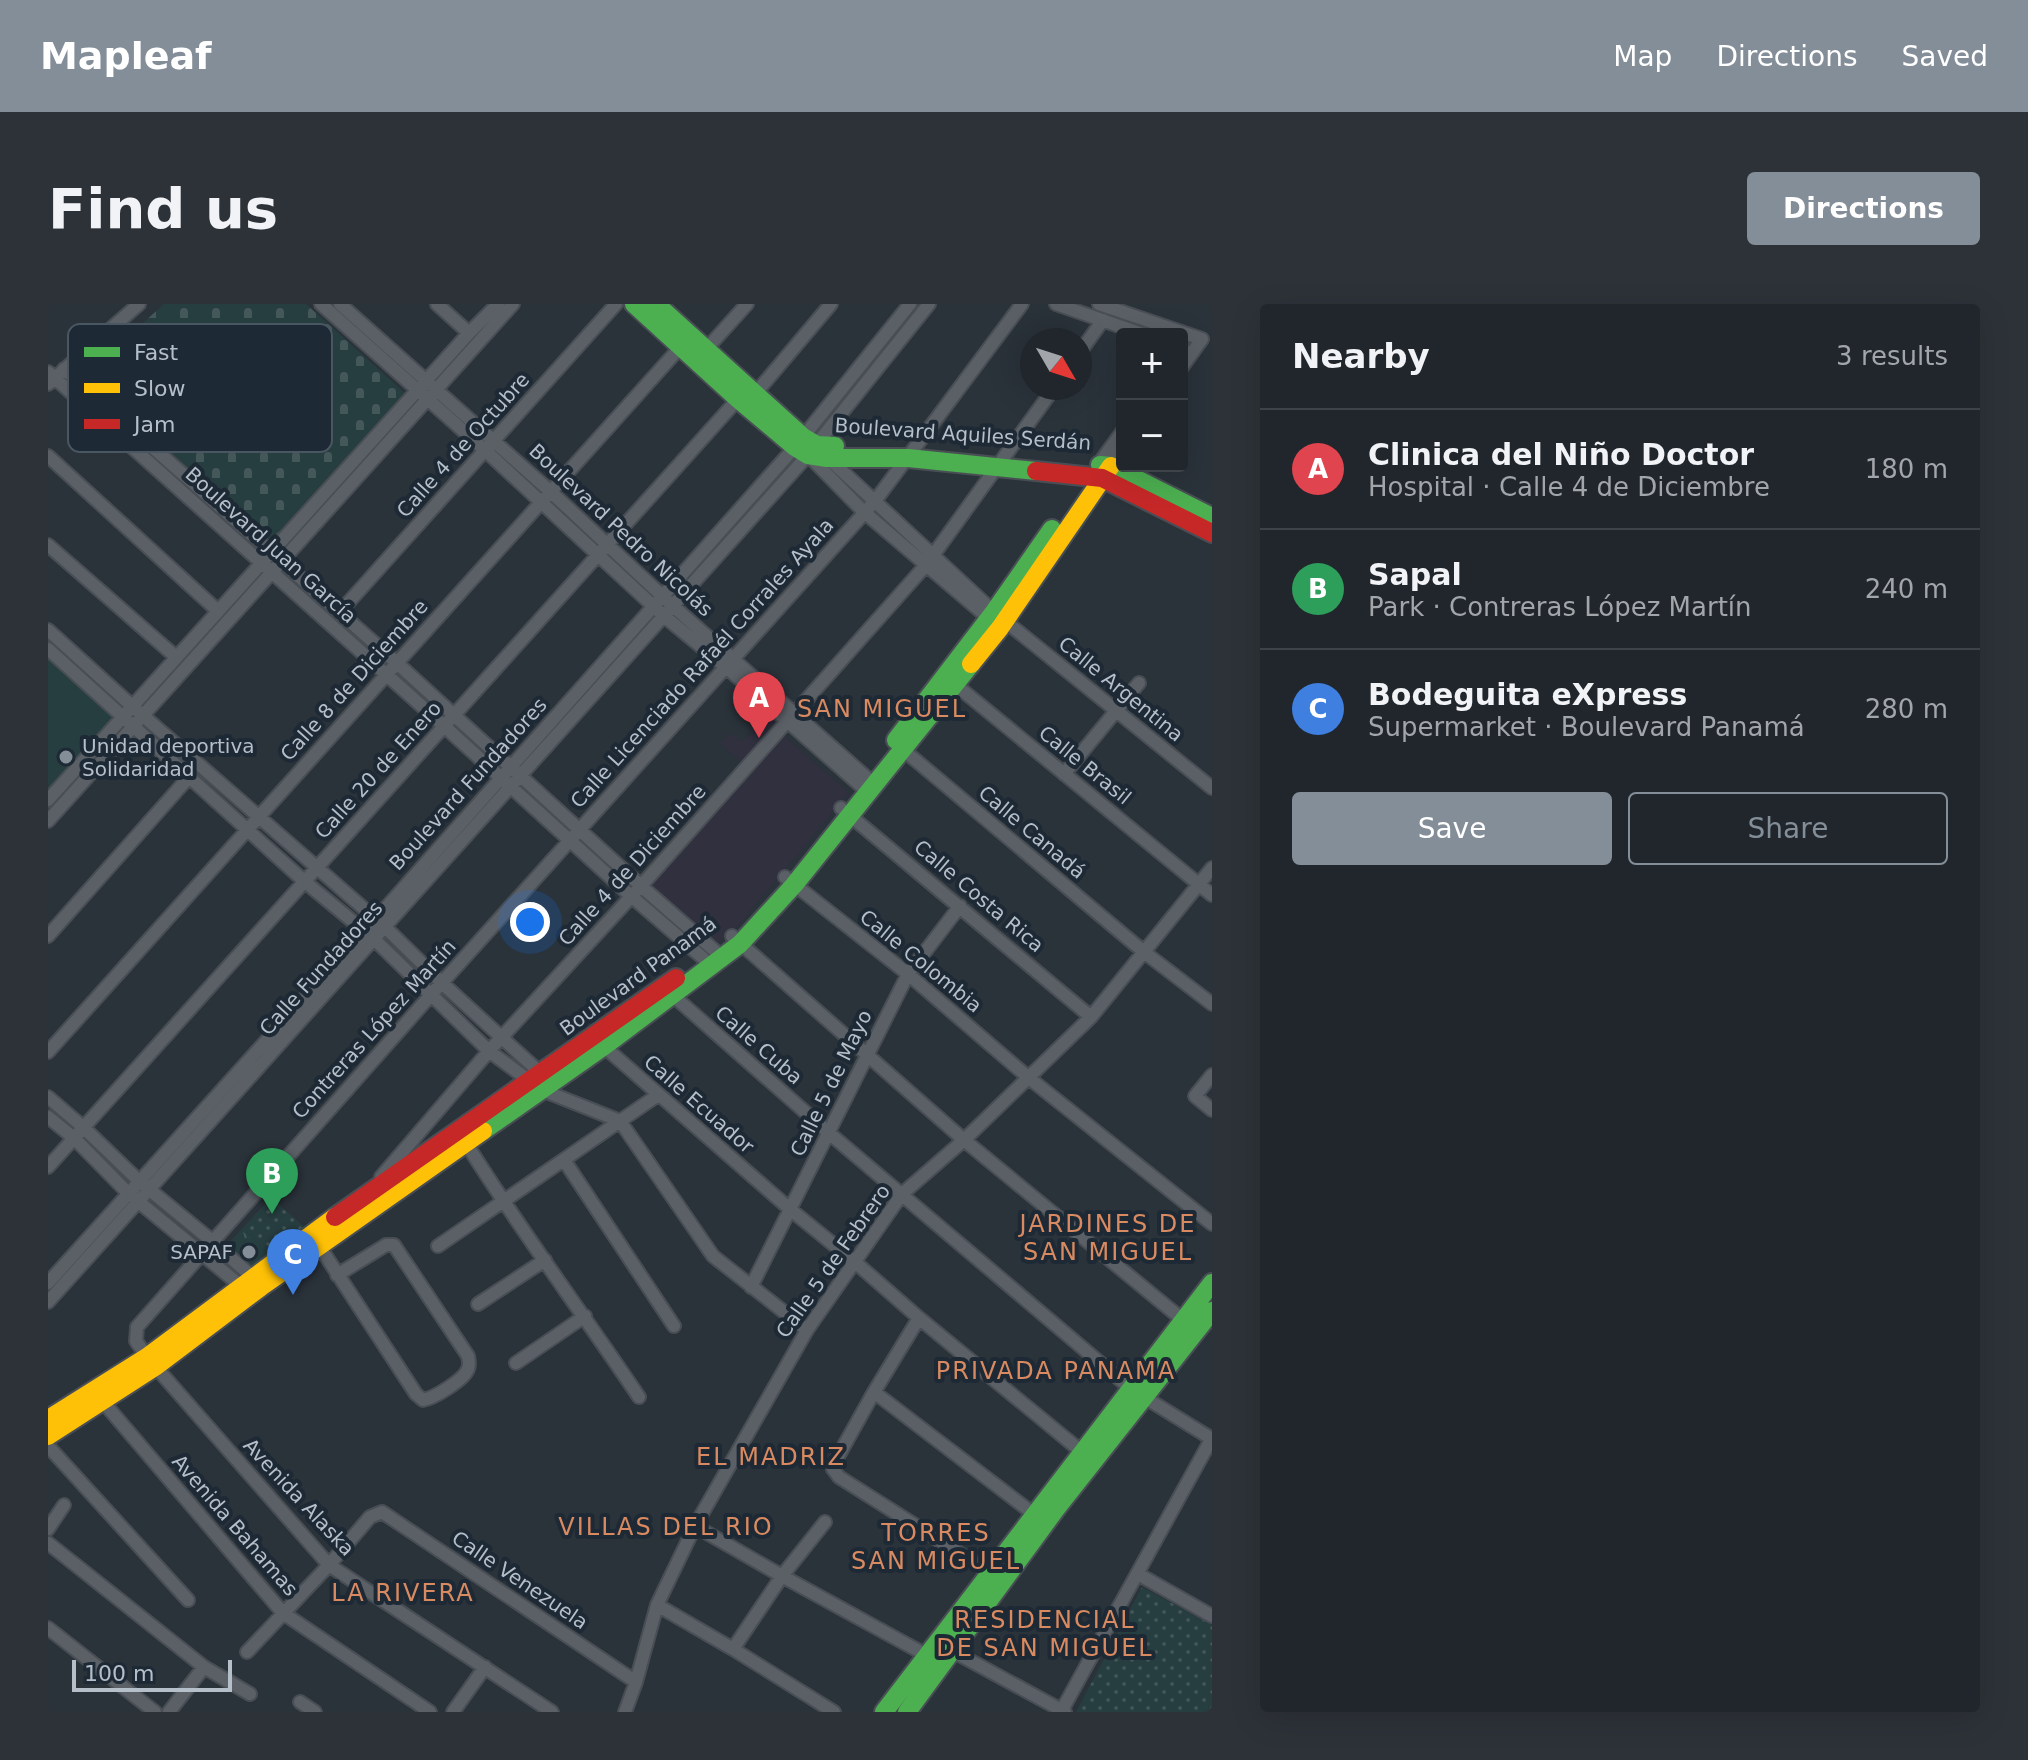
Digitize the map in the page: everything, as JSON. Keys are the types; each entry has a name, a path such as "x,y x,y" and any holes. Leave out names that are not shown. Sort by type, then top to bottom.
{"street":[{"path":"115,324 139,304"},
{"name":"Boulevard Pedro Nicolás","path":"321,304 490,446 551,492 607,544 663,606"},
{"name":"Boulevard Pedro Nicolás","path":"340,304 427,390"},
{"path":"437,304 469,333"},
{"path":"427,390 469,333 498,304"},
{"path":"48,821 144,715 277,556 427,390 513,304"},
{"name":"Calle 4 de Octubre","path":"339,613 616,304"},
{"path":"634,304 686,341 746,397 875,501 929,560"},
{"path":"701,355 747,304"},
{"name":"Calle 20 de Enero","path":"48,1167 607,544 831,304"},
{"name":"Boulevard Fundadores","path":"810,448 910,304"},
{"name":"Boulevard Fundadores","path":"380,923 510,766 810,448 929,304"},
{"path":"875,501 1022,304"},
{"path":"1056,304 1125,328"},
{"path":"1099,304 1202,339"},
{"path":"665,307 686,341"},
{"path":"1092,335 1103,320"},
{"path":"1188,345 1202,339"},
{"path":"1188,359 1202,339"},
{"name":"Calle 8 de Diciembre","path":"48,1052 686,341"},
{"name":"Boulevard Juan García","path":"53,376 68,389"},
{"name":"Calle 4 de Diciembre","path":"369,1192 489,1051 641,886 929,560 1045,400"},
{"name":"Boulevard Panamá","path":"48,1436 98,1396 151,1362 316,1241 466,1143 736,940 868,785 997,620 1104,467 1116,444"},
{"name":"Boulevard Pedro Nicolás","path":"490,446 541,502 598,556 663,606"},
{"path":"810,448 864,512 929,560"},
{"name":"Boulevard Aquiles Serdán","path":"810,448 999,463 1104,467 1212,517"},
{"name":"Boulevard Juan García","path":"138,452 631,896 712,957"},
{"name":"Boulevard Juan García","path":"148,452 277,556 397,663 641,886 712,957"},
{"path":"48,456 218,611"},
{"name":"Boulevard Aquiles Serdán","path":"1104,467 1212,533"},
{"name":"Calle Licenciado Rafaél Corrales Ayala","path":"569,841 875,501"},
{"path":"48,545 176,657"},
{"name":"Calle Argentina","path":"929,560 997,620 1212,788"},
{"path":"48,800 218,611 267,568"},
{"path":"663,606 868,785"},
{"name":"Calle Fundadores","path":"48,1302 144,1185 380,923 510,787 663,606"},
{"path":"48,630 380,923 502,1038 545,1085"},
{"path":"48,649 304,881 369,935 489,1051 545,1085 620,1121 713,1256 807,1330"},
{"name":"Calle Brasil","path":"950,680 1212,895"},
{"path":"1064,774 1139,683"},
{"name":"Calle Canadá","path":"898,746 1144,952 1212,1004"},
{"path":"48,936 189,777"},
{"name":"Calle Costa Rica","path":"846,811 1091,1017"},
{"name":"Contreras López Martín","path":"151,1362 136,1341 137,1327 569,841"},
{"name":"Calle 5 de Febrero","path":"625,1712 657,1605 695,1526 807,1330 902,1194 964,1140 1091,1017 1212,868"},
{"name":"Calle Colombia","path":"789,881 908,974 1029,1078 1212,1224"},
{"name":"Calle 5 de Mayo","path":"751,1287 908,974 960,906"},
{"path":"736,940 964,1140 1183,1320"},
{"name":"Calle Cuba","path":"669,991 829,1133 1138,1393 1212,1439"},
{"name":"Calle Ecuador","path":"598,1042 791,1210 1082,1452"},
{"path":"1212,1075 1195,1096 1212,1110"},
{"name":"Boulevard Panamá","path":"316,1241 369,1192 545,1085"},
{"path":"438,1246 658,1095"},
{"path":"48,1097 144,1185 212,1241 252,1286"},
{"path":"48,1117 134,1197 202,1252 252,1286"},
{"path":"466,1143 503,1202 639,1397"},
{"path":"564,1160 674,1326"},
{"path":"48,1283 134,1197"},
{"path":"316,1241 337,1275 416,1394 423,1400 433,1398 466,1374 470,1366 468,1356 394,1245 386,1245 337,1275"},
{"path":"478,1304 545,1260"},
{"path":"884,1712 938,1649 1138,1393 1183,1320 1212,1283"},
{"path":"907,1712 938,1649 989,1572 1082,1452 1212,1311"},
{"path":"516,1363 585,1316"},
{"path":"919,1318 874,1392 833,1469 839,1477 989,1572"},
{"name":"Avenida Alaska","path":"151,1362 329,1565 552,1712"},
{"path":"874,1392 1035,1515"},
{"name":"Boulevard Panamá","path":"48,1419 98,1396"},
{"name":"Avenida Bahamas","path":"98,1396 283,1613 430,1712"},
{"path":"695,1526 782,1576 1064,1711 1212,1439"},
{"path":"48,1446 188,1600"},
{"path":"48,1529 64,1505"},
{"name":"Calle Venezuela","path":"329,1565 370,1517 382,1512 636,1682"},
{"path":"733,1649 782,1576 825,1522"},
{"path":"48,1543 204,1667 250,1694"},
{"path":"247,1652 329,1565"},
{"path":"1138,1574 1208,1614 1212,1599"},
{"path":"657,1605 834,1712"},
{"path":"48,1628 155,1712"},
{"path":"169,1712 204,1667"},
{"path":"453,1712 485,1667"},
{"path":"300,1702 315,1712"}],"shaded area":[{"path":"766,716 780,728 745,766 719,743 730,733 742,742"},
{"path":"784,736 849,793 738,926 715,946 649,888"}],"green space":[{"path":"164,304 306,304 328,324 142,324"},
{"path":"332,327 407,395 272,548 164,452 332,452"},
{"name":"Unidad deportiva Solidaridad","path":"48,653 120,717 48,797"},
{"path":"271,1198 310,1232 255,1272 225,1247"},
{"path":"271,1198 310,1232 273,1258 241,1230"},
{"path":"1142,1587 1212,1625 1212,1712 1076,1712"}],"traffic: fast":[{"path":"634,304 738,399 808,455 827,458 908,458 1036,471"},
{"path":"656,304 803,437 817,445 835,446"},
{"path":"1100,465 1111,466 1212,517"},
{"path":"896,740 994,612 1052,529"},
{"path":"483,1131 603,1047 740,944 794,885 971,664"},
{"path":"884,1712 1212,1283"},
{"path":"907,1712 1056,1509 1212,1311"}],"traffic: slow":[{"path":"971,664 1000,628 1111,466"},
{"path":"48,1436 155,1367 261,1287 483,1131"},
{"path":"48,1419 147,1357 335,1217"}],"traffic: jam":[{"path":"1036,471 1102,478 1212,533"},
{"path":"335,1217 676,978"}],"place":[{"name":"Clinica del Niño Doctor","path":"759,738"},
{"name":"Unidad deportiva Solidaridad","path":"66,757"},
{"name":"Sapal","path":"272,1214"},
{"name":"SAPAF","path":"249,1252"},
{"name":"Bodeguita eXpress","path":"293,1295"}],"district":[{"name":"SAN MIGUEL","path":"882,709"},
{"name":"JARDINES DE SAN MIGUEL","path":"1108,1238"},
{"name":"PRIVADA PANAMA","path":"1056,1371"},
{"name":"EL MADRIZ","path":"771,1457"},
{"name":"VILLAS DEL RIO","path":"666,1527"},
{"name":"TORRES SAN MIGUEL","path":"936,1547"},
{"name":"LA RIVERA","path":"403,1593"},
{"name":"RESIDENCIAL DE SAN MIGUEL","path":"1045,1634"}]}
